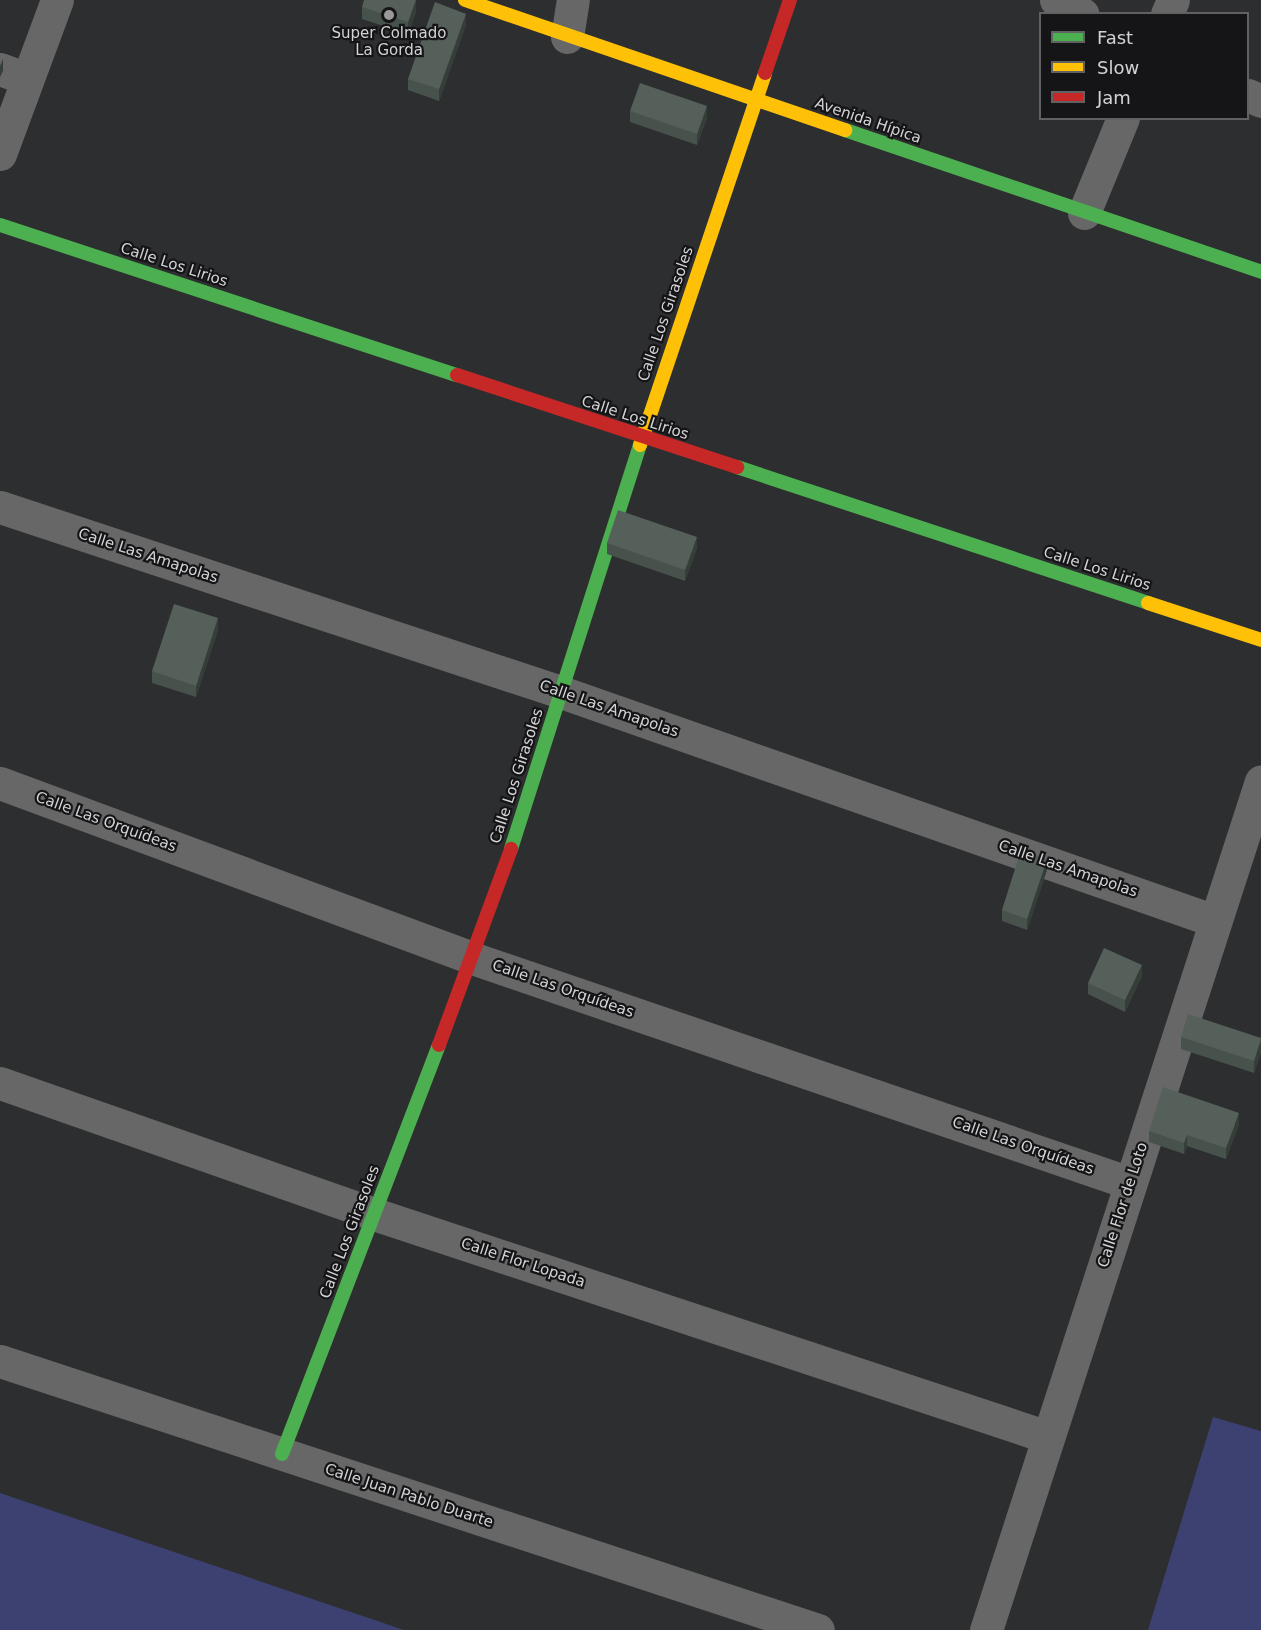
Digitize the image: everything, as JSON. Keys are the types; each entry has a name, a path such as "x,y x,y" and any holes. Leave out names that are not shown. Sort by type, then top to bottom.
{"street":[{"path":"0,154 14,74 57,0"},
{"name":"Avenida Hípica","path":"465,0 567,37 756,99 1261,272"},
{"path":"567,37 573,0"},
{"name":"Calle Los Girasoles","path":"282,1454 472,958 561,692 642,438 790,0"},
{"path":"1056,0 1078,12"},
{"path":"1084,213 1122,120"},
{"name":"Calle Los Lirios","path":"0,225 1261,640"},
{"name":"Calle Las Amapolas","path":"0,507 561,692 1215,921"},
{"name":"Calle Flor de Loto","path":"986,1630 1261,781"},
{"name":"Calle Las Orquídeas","path":"0,783 472,958 1130,1183"},
{"name":"Calle Flor Lopada","path":"0,1083 374,1214 1048,1437"},
{"name":"Calle Juan Pablo Duarte","path":"0,1361 818,1630"}],"shaded area":[{"path":"1213,1417 1261,1431 1261,1630 1148,1630"},
{"path":"0,1493 404,1630 0,1630"}],"building":[{"path":"364,0 416,0 408,22 362,7"},
{"path":"435,2 466,14 439,89 408,79"},
{"path":"640,83 707,106 697,134 630,111"},
{"path":"618,510 697,537 685,570 607,543"},
{"path":"174,604 218,618 196,686 152,671"},
{"path":"1021,850 1047,859 1027,919 1002,910"},
{"path":"1104,948 1142,965 1125,1000 1088,983"},
{"path":"1188,1014 1261,1038 1254,1061 1181,1037"},
{"path":"1163,1087 1239,1113 1226,1148 1187,1135 1184,1143 1149,1131"}],"traffic: fast":[{"path":"845,130 1261,272"},
{"path":"0,225 457,375"},
{"path":"511,849 640,445"},
{"path":"737,467 1148,603"},
{"path":"282,1454 439,1045"}],"traffic: slow":[{"path":"465,0 845,130"},
{"path":"640,445 765,73"},
{"path":"1148,603 1261,640"}],"traffic: jam":[{"path":"765,73 790,0"},
{"path":"457,375 737,467"},
{"path":"439,1045 511,849"}],"place":[{"name":"Super Colmado La Gorda","path":"389,15"}]}
